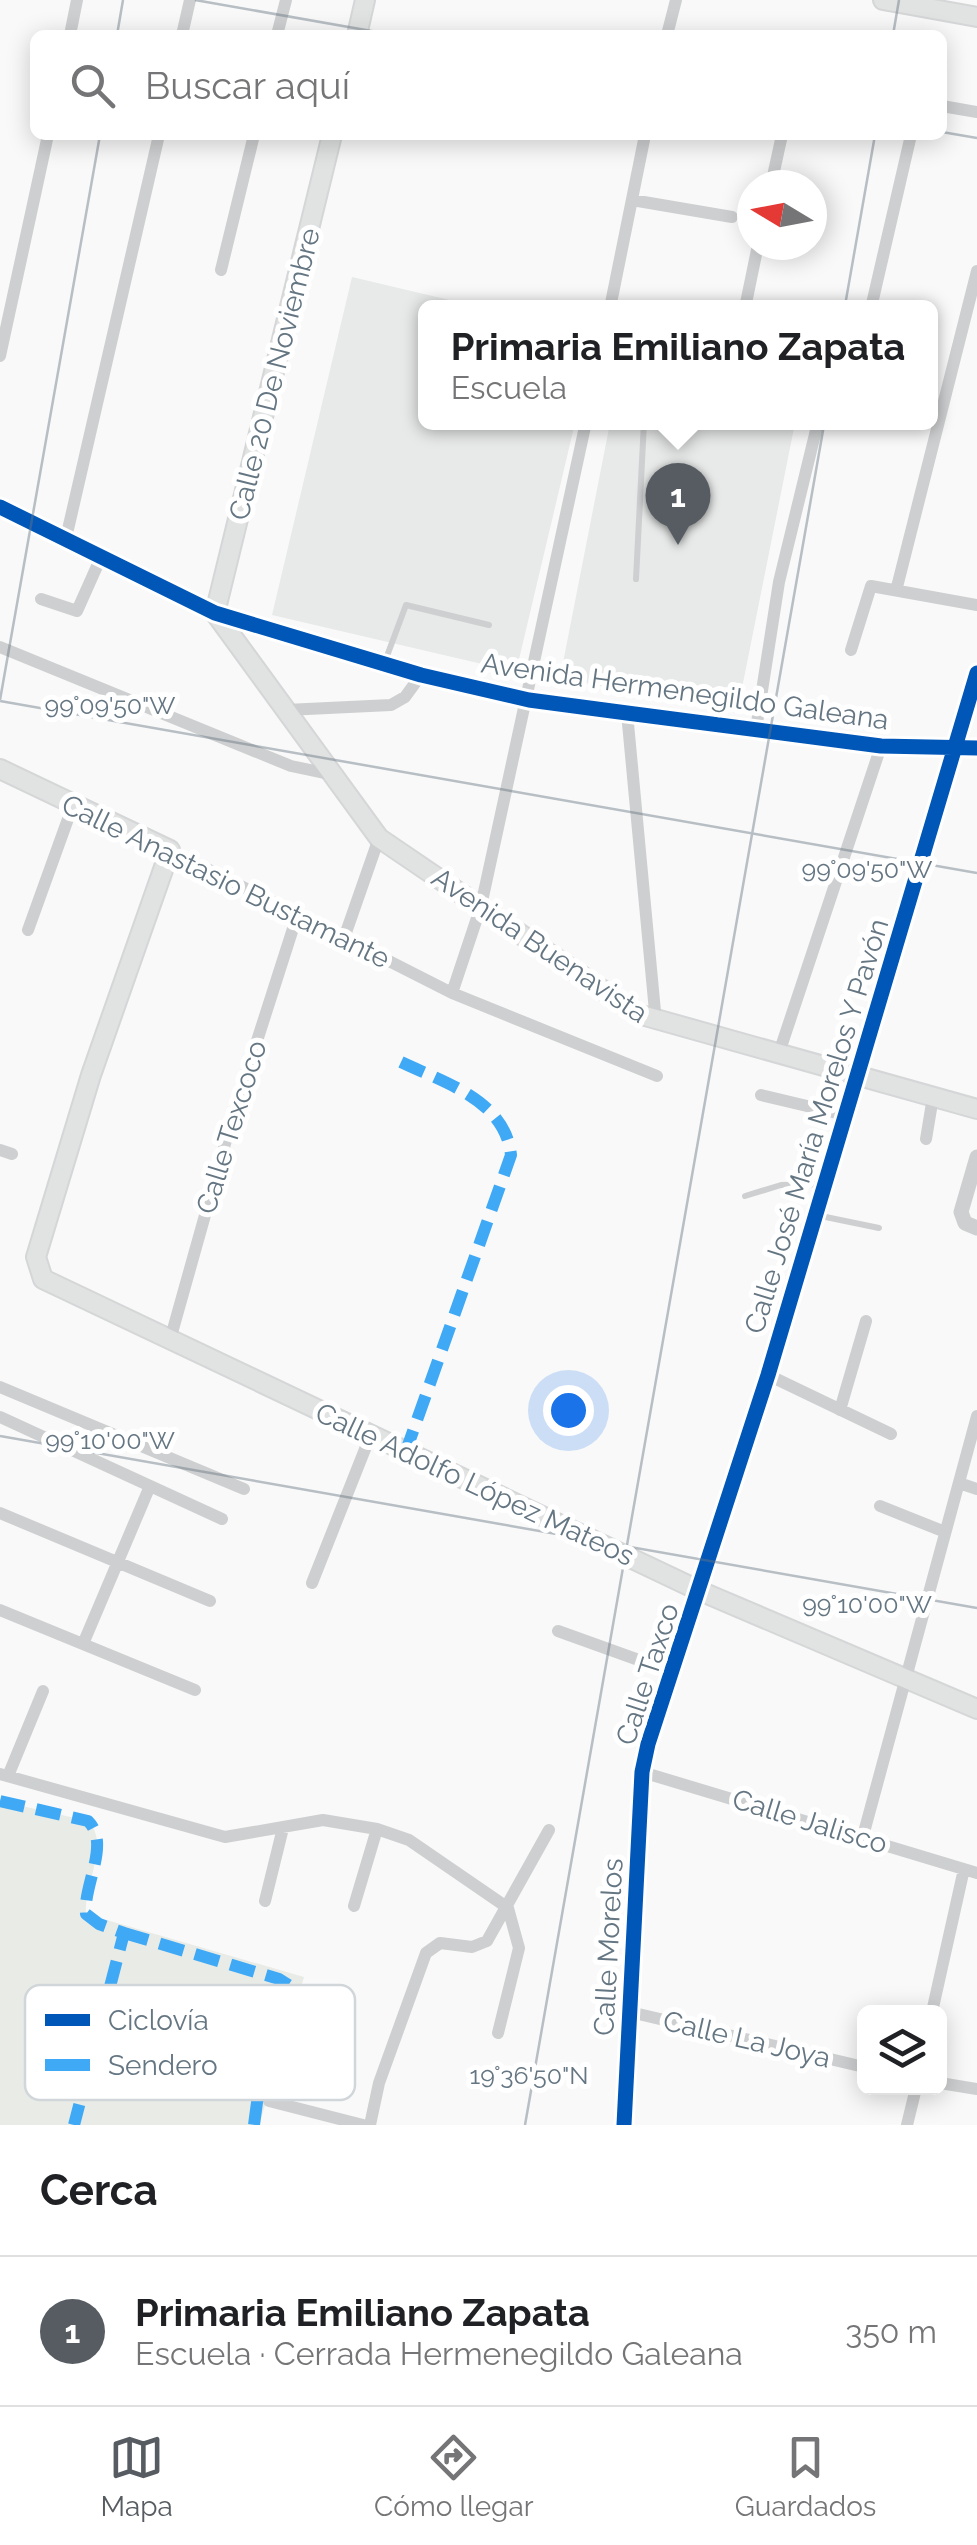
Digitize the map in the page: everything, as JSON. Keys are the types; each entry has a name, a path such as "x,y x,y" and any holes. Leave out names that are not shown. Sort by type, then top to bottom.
{"main road":[{"path":"358,30 365,0"},
{"path":"889,1 977,17"},
{"name":"Calle 20 De Noviembre","path":"215,614 331,140"},
{"name":"Avenida Buenavista","path":"215,614 329,774 380,838 656,1022 977,1109"},
{"name":"Calle Anastasio Bustamante","path":"0,770 170,850"},
{"name":"Calle Adolfo López Mateos","path":"170,850 92,1075 36,1269 44,1279 700,1592 977,1709"}],"street":[{"path":"71,30 77,0"},
{"path":"183,30 190,0"},
{"path":"279,30 286,0"},
{"path":"668,30 676,0"},
{"path":"947,107 977,112"},
{"path":"0,356 47,140"},
{"path":"66,538 158,140"},
{"path":"222,270 253,140"},
{"path":"612,300 645,140"},
{"path":"774,170 781,140"},
{"path":"873,300 910,140"},
{"path":"632,200 732,217"},
{"path":"747,300 755,260"},
{"path":"938,425 977,271"},
{"path":"452,993 481,906 529,700 584,430"},
{"path":"756,729 779,582 816,430"},
{"path":"897,587 937,430"},
{"name":"Avenida Hermenegildo Galeana","path":"0,508 102,554 215,614 421,675 529,700 627,713 880,746 977,748"},
{"path":"41,598 76,612 102,554"},
{"path":"851,650 871,586 897,587 977,605"},
{"path":"0,648 291,766 329,774"},
{"name":"Calle José María Morelos Y Pavón","path":"700,1592 977,674"},
{"path":"286,710 391,705 406,697 421,675"},
{"path":"627,713 656,1022"},
{"path":"778,1056 880,746"},
{"path":"28,930 73,805"},
{"path":"343,941 380,838"},
{"name":"Calle Anastasio Bustamante","path":"170,850 452,993 657,1076"},
{"name":"Calle Texcoco","path":"170,1340 232,1119 297,916"},
{"path":"761,1095 845,1115"},
{"path":"926,1139 933,1097"},
{"path":"977,1157 962,1218 977,1228"},
{"path":"840,1410 866,1322"},
{"path":"768,1375 891,1434"},
{"path":"0,1387 244,1489"},
{"path":"863,1836 977,1416"},
{"path":"0,1417 222,1518"},
{"path":"312,1584 372,1434"},
{"path":"958,1483 977,1488"},
{"path":"83,1644 150,1486"},
{"path":"880,1506 945,1532"},
{"path":"0,1513 210,1600"},
{"name":"Calle Taxco","path":"642,1772 700,1592"},
{"path":"0,1610 195,1690"},
{"path":"558,1631 672,1672"},
{"path":"43,1690 4,1775 224,1837 323,1820 377,1829 410,1840 508,1908 520,1948 498,2032"},
{"name":"Calle Jalisco","path":"642,1772 971,1871"},
{"name":"Calle Morelos","path":"624,2125 642,1772"},
{"path":"265,1902 284,1828"},
{"path":"354,1906 377,1829"},
{"path":"269,2101 310,2119 366,2125 426,1953 440,1943 480,1945 508,1908 549,1830"},
{"path":"934,2005 971,1871"},
{"name":"Calle La Joya","path":"630,2012 857,2065"},
{"path":"947,2084 977,2089"},
{"path":"907,2125 914,2095"}],"lane":[{"path":"636,578 644,430"},
{"path":"384,664 406,605 489,625"},
{"path":"745,1196 781,1185 824,1184"},
{"path":"815,1215 879,1228"}],"shaded area":[{"path":"352,277 449,300 418,300 418,430 573,430 516,672 272,615"},
{"path":"609,430 794,430 737,713 560,678"},
{"path":"0,1801 88,1821 94,1830 97,1853 86,1914 304,1977 302,1985 25,1985 25,2100 267,2100 259,2125 0,2125"}],"marked path":[{"path":"401,1062 454,1086 485,1107 506,1136 511,1155 406,1451"},
{"path":"0,1801 88,1821 94,1830 97,1853 86,1914 99,1924 124,1933 110,1985"},
{"path":"124,1933 288,1985"},
{"path":"74,2125 81,2100"},
{"path":"254,2125 257,2100"}],"cycle path":[{"path":"0,507 215,613 421,675 529,700 627,713 881,746 977,748"},
{"path":"624,2125 642,1772 648,1744 768,1375 977,673"}],"place":[{"name":"Primaria Emiliano Zapata","path":"678,545"}]}
